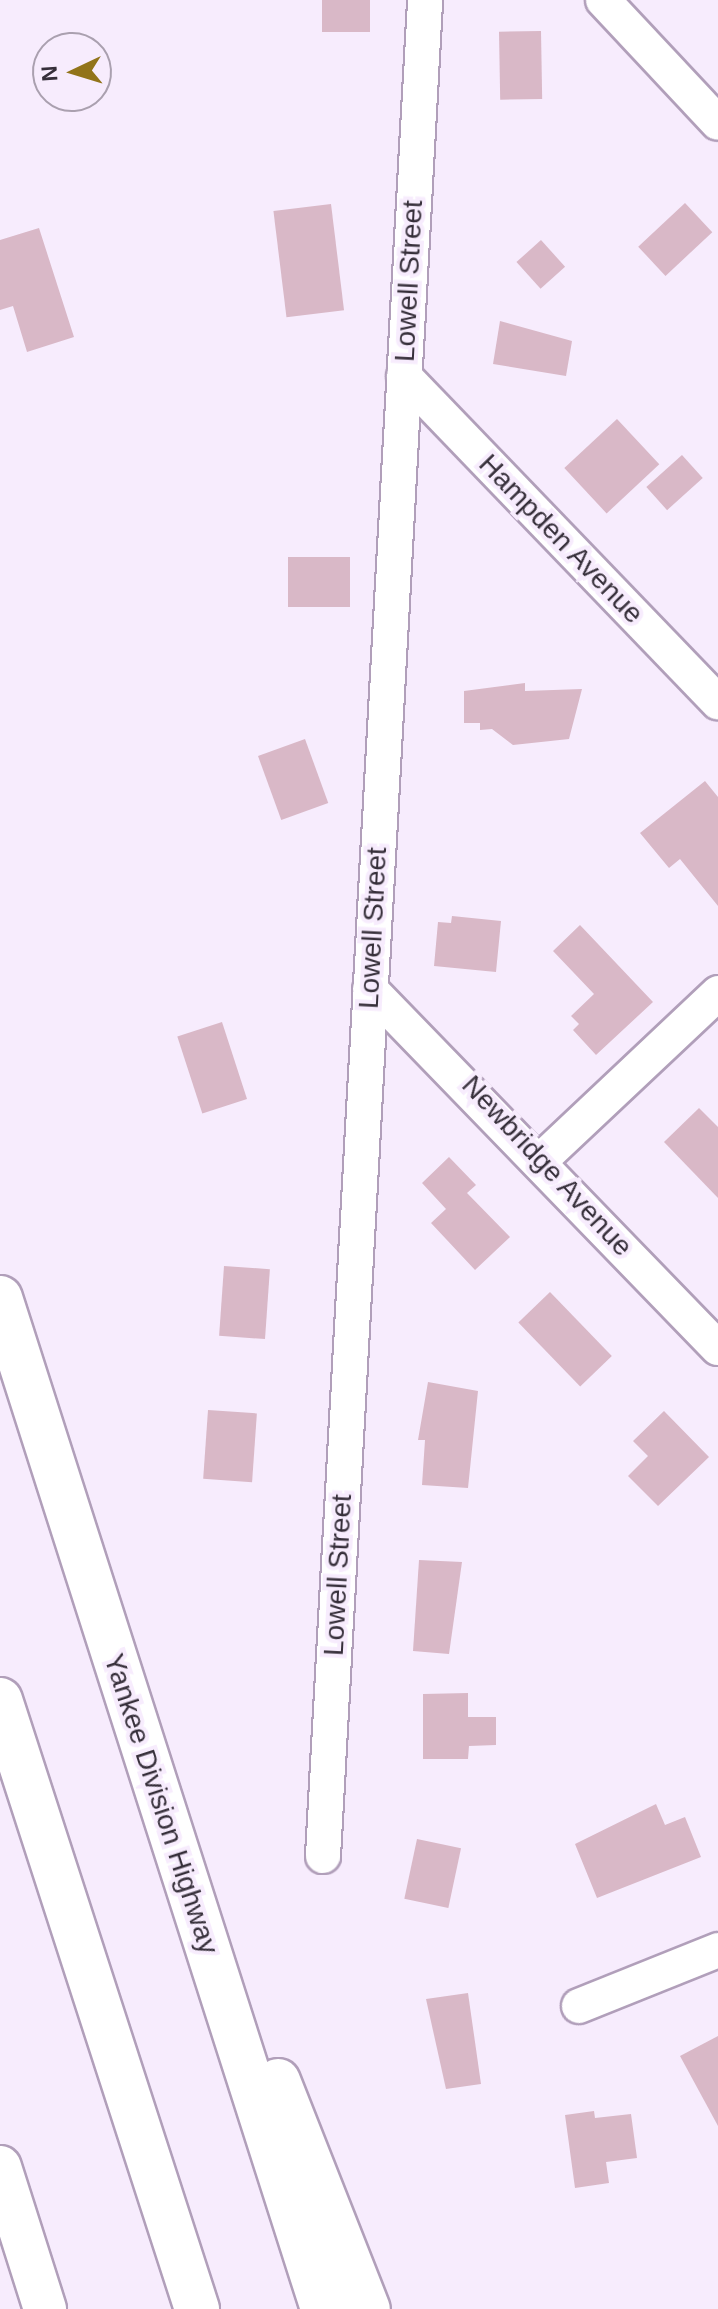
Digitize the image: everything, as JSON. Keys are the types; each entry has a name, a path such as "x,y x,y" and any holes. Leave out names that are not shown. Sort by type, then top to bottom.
{"highway":[{"name":"Yankee Division Highway","path":"0,1298 323,2309"},
{"path":"0,1700 197,2309"},
{"path":"128,1700 368,2309"}],"street":[{"name":"Lowell Street","path":"323,1856 425,0"},
{"path":"603,0 718,123"},
{"name":"Hampden Avenue","path":"404,376 718,702"},
{"name":"Newbridge Avenue","path":"370,989 542,1159 718,1348"},
{"path":"542,1159 718,993"},
{"path":"579,2006 718,1950"},
{"path":"0,2167 45,2309"}],"building":[{"path":"322,0 370,0 370,32 322,32"},
{"path":"541,31 542,99 500,100 499,32"},
{"path":"685,203 712,232 665,276 638,247"},
{"path":"331,204 344,310 286,317 273,211"},
{"path":"39,228 74,337 27,352 13,306 0,310 0,240"},
{"path":"541,240 565,267 541,289 516,262"},
{"path":"500,321 572,341 566,376 493,364"},
{"path":"617,419 659,464 607,513 564,468"},
{"path":"682,455 703,478 667,510 646,487"},
{"path":"288,557 350,557 350,607 288,607"},
{"path":"525,683 525,691 582,689 569,739 513,745 492,729 480,730 480,723 464,723 464,691"},
{"path":"305,739 328,803 281,820 258,756"},
{"path":"705,781 718,797 718,906 680,859 669,868 640,833"},
{"path":"452,916 501,921 496,972 434,966 438,922 451,923"},
{"path":"580,925 653,1002 596,1055 573,1030 579,1024 571,1016 594,994 553,951"},
{"path":"222,1022 247,1099 202,1114 177,1037"},
{"path":"699,1108 718,1127 718,1198 664,1142"},
{"path":"449,1157 476,1185 467,1193 510,1237 475,1270 431,1223 446,1209 422,1183"},
{"path":"224,1266 270,1269 265,1339 219,1336"},
{"path":"550,1292 612,1356 580,1387 518,1323"},
{"path":"428,1382 478,1391 468,1488 422,1485 425,1440 418,1440"},
{"path":"208,1410 257,1413 252,1482 203,1479"},
{"path":"664,1411 709,1457 658,1506 628,1476 648,1456 633,1441"},
{"path":"419,1560 462,1562 449,1654 413,1651"},
{"path":"468,1693 468,1717 496,1717 496,1745 469,1746 468,1759 423,1759 423,1694"},
{"path":"656,1804 665,1825 685,1817 701,1857 597,1898 575,1844"},
{"path":"417,1839 461,1848 448,1908 404,1899"},
{"path":"468,1993 481,2084 446,2089 426,1999"},
{"path":"718,2036 718,2126 680,2056"},
{"path":"594,2111 595,2118 631,2114 637,2158 606,2162 609,2183 575,2188 565,2115"}]}
